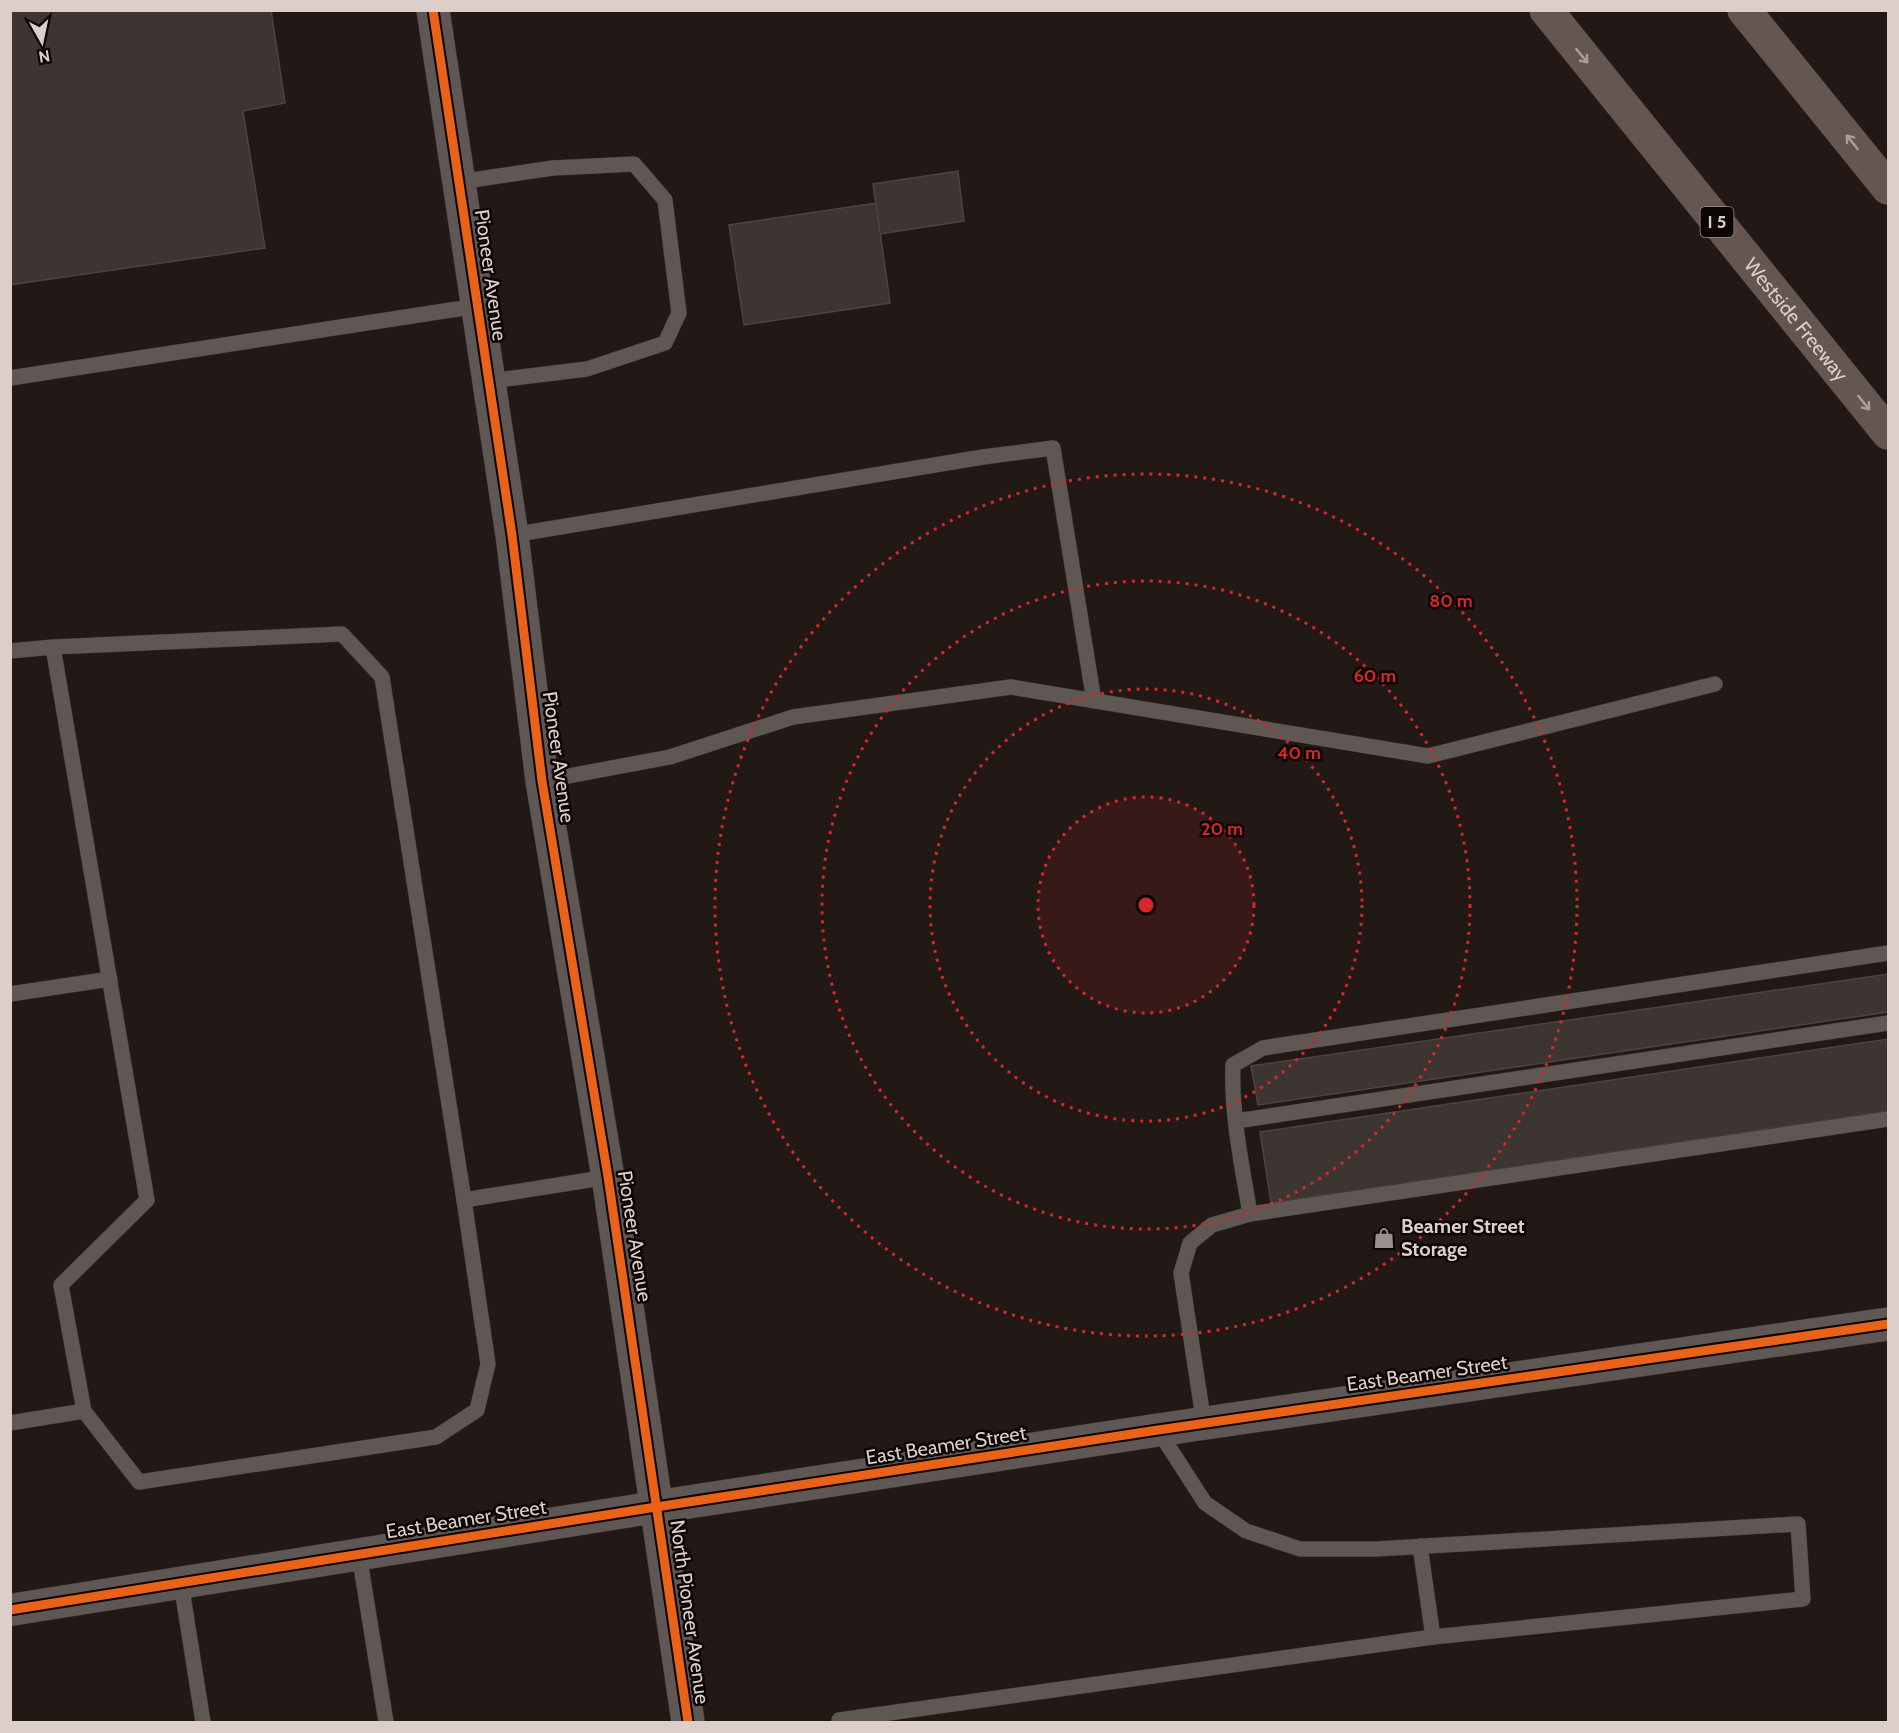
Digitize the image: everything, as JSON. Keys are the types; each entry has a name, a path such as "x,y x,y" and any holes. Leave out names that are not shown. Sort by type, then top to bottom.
{"highway":[{"name":"Westside Freeway","path":"1546,10 1888,433"},
{"path":"1744,10 1888,188"}],"street":[{"name":"Pioneer Avenue","path":"433,10 512,535 542,781 608,1177 656,1507"},
{"name":"East Beamer Street","path":"10,1610 1158,1430 1888,1324"},
{"name":"North Pioneer Avenue","path":"656,1507 688,1722"}],"lane":[{"path":"459,182 553,168 634,165 665,200 679,313 665,343 587,369 489,381"},
{"path":"10,378 477,306"},
{"path":"512,535 960,461 1053,448 1094,701"},
{"path":"10,651 53,647 342,634 382,676 488,1364 477,1410 436,1437 139,1482 84,1411 61,1285 147,1200 53,647"},
{"path":"542,781 670,757 793,717 1011,687 1428,756 1715,684"},
{"path":"1250,1214 1236,1121 1232,1085 1233,1065 1263,1048 1888,953"},
{"path":"10,994 110,979"},
{"path":"1236,1121 1888,1023"},
{"path":"1204,1424 1180,1273 1190,1243 1212,1225 1250,1214 1888,1119"},
{"path":"464,1200 608,1177"},
{"path":"10,1424 84,1411"},
{"path":"839,1722 839,1720 1433,1637 1803,1599 1798,1524 1376,1549 1300,1549 1246,1531 1206,1503 1158,1430"},
{"path":"1420,1546 1433,1637"},
{"path":"359,1554 386,1722"},
{"path":"181,1582 203,1722"}],"building":[{"path":"10,10 271,10 285,103 243,111 265,248 10,285"},
{"path":"958,171 964,221 880,234 873,184"},
{"path":"876,203 890,303 744,325 729,225"},
{"path":"1888,974 1888,1012 1258,1105 1251,1066"},
{"path":"1888,1039 1888,1111 1271,1203 1260,1132"}],"cycle path":[{"path":"433,10 512,535 542,781 608,1177 688,1722"},
{"path":"10,1610 1158,1430 1888,1324"}],"place":[{"name":"Beamer Street Storage","path":"1384,1238"}]}
